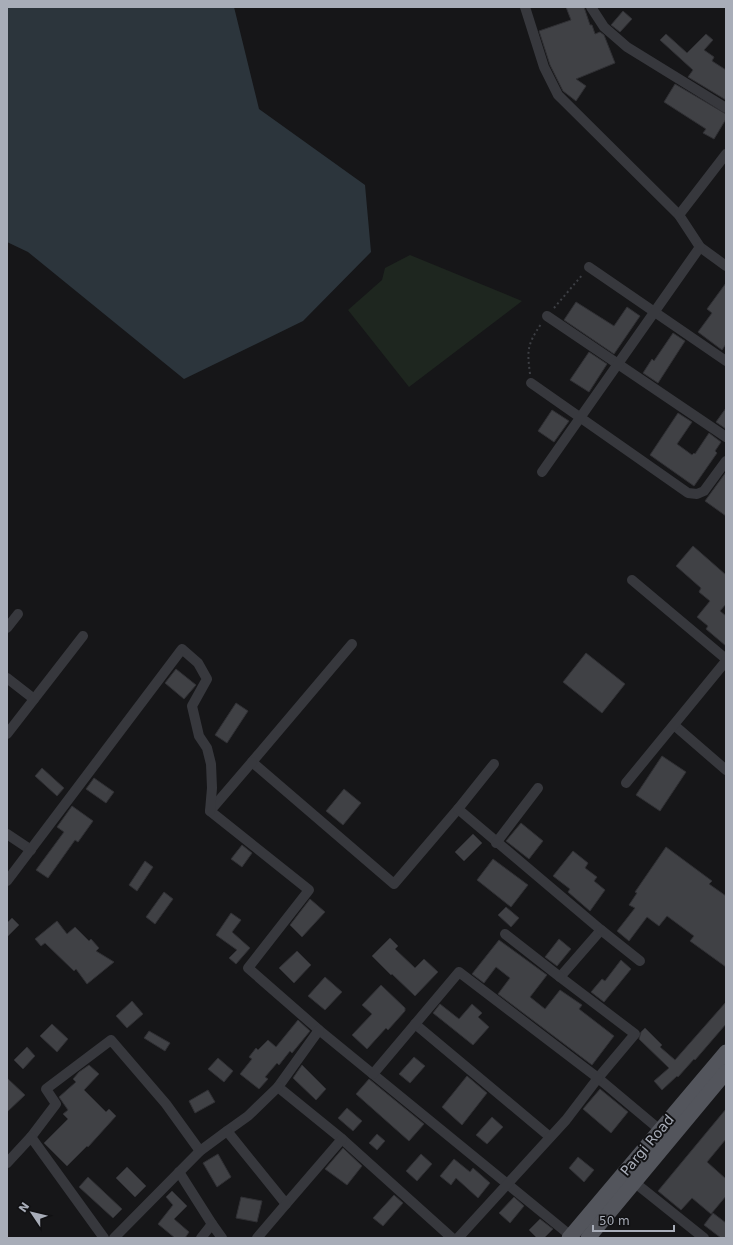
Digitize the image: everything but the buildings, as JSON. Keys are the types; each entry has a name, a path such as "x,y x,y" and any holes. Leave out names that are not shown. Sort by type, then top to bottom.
{"main road":[{"name":"Pargi Road","path":"570,1237 726,1052"},
{"name":"Pargi Road","path":"588,1238 726,1072"}],"street":[{"path":"525,7 544,67 558,95 679,215 700,247 726,266"},
{"path":"591,7 604,27 627,47 726,108"},
{"path":"679,215 726,154"},
{"path":"542,472 619,365 654,311 700,247"},
{"path":"589,268 726,361"},
{"path":"547,316 726,437"},
{"path":"531,383 688,494 697,494 704,491 726,461"},
{"path":"626,783 726,660 632,580"},
{"path":"7,628 18,614"},
{"path":"7,734 83,636"},
{"path":"210,811 352,644"},
{"path":"7,881 182,649 198,663 207,679 192,706 199,736 206,748 211,764 212,788 210,811"},
{"path":"7,678 34,698"},
{"path":"674,725 726,770"},
{"path":"252,762 394,884 494,764"},
{"path":"496,843 538,788"},
{"path":"458,809 496,843 640,962"},
{"path":"210,811 309,890 248,968 319,1030 570,1237"},
{"path":"7,834 31,850"},
{"path":"560,977 601,930"},
{"path":"458,1238 508,1185 550,1137 635,1034 505,934"},
{"path":"373,1074 459,972 598,1078 660,1130"},
{"path":"415,1024 550,1137"},
{"path":"114,1238 200,1151 248,1116 278,1086 319,1030"},
{"path":"7,1163 31,1137 56,1104 46,1089 111,1040 166,1104 200,1151"},
{"path":"278,1086 342,1138 447,1236"},
{"path":"227,1131 286,1204"},
{"path":"31,1137 104,1238"},
{"path":"257,1238 342,1138"},
{"path":"179,1172 222,1238"},
{"path":"634,1182 704,1238"},
{"path":"201,1238 212,1224"}],"shaded area":[{"path":"7,7 234,7 259,109 365,185 371,252 303,321 184,379 28,252 7,242"},
{"path":"410,255 522,301 409,387 348,310 382,280 385,268"}]}
